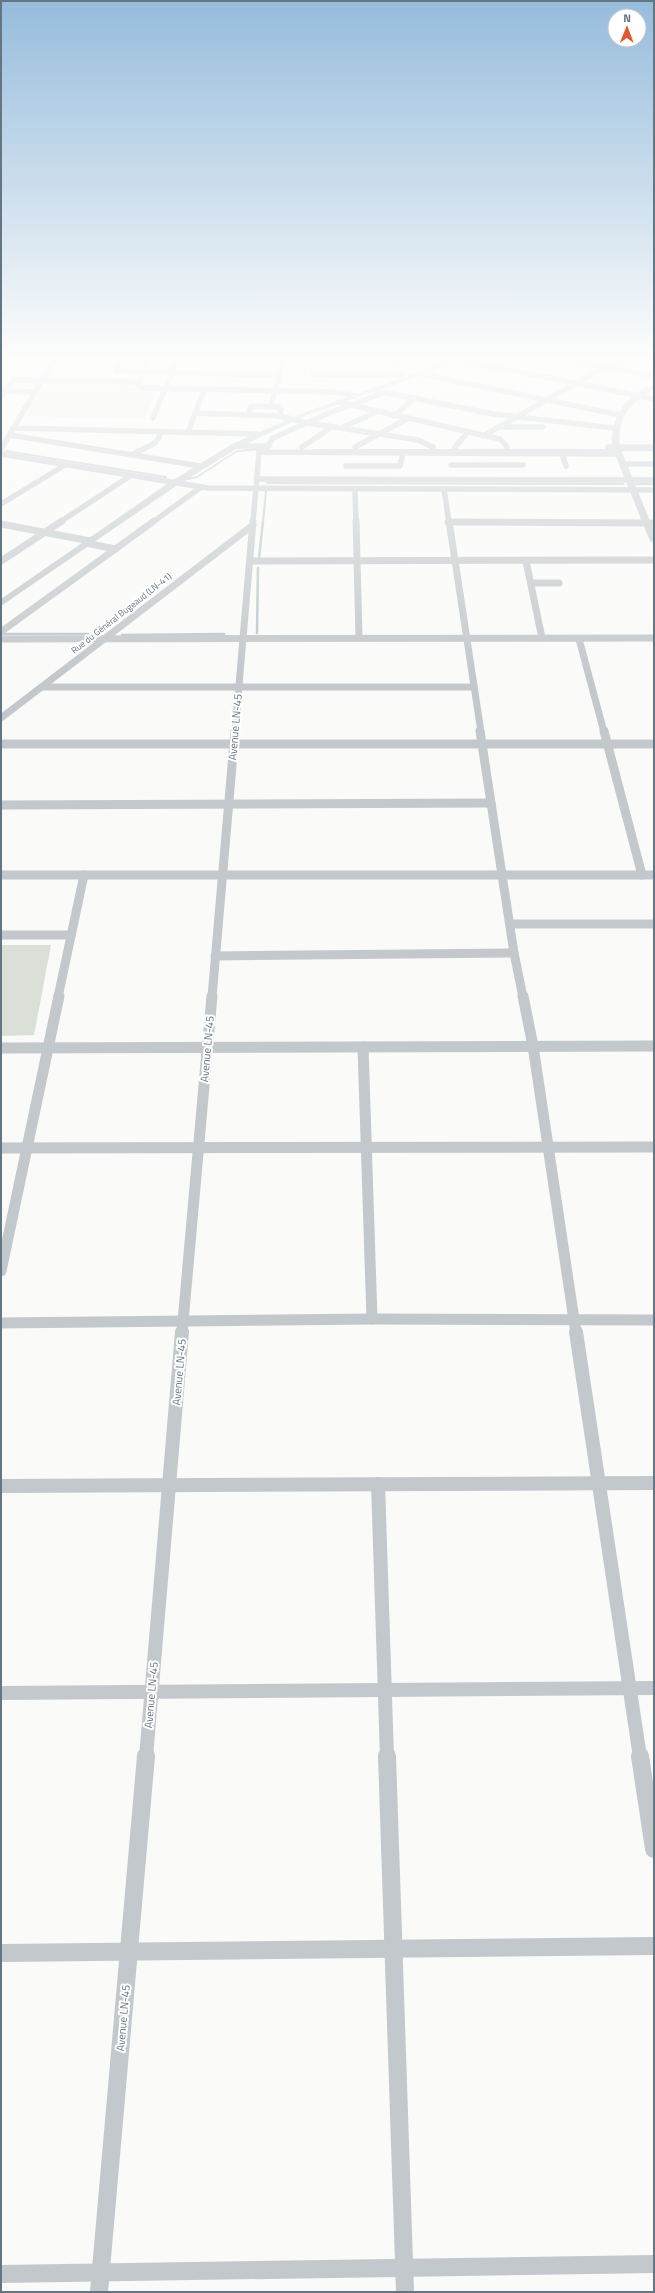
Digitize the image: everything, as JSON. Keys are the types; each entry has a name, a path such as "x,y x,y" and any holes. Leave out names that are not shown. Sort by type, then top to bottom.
{"street":[{"path":"48,462 173,484 201,487 347,479 451,480 526,472 629,480 654,480"},
{"path":"175,462 200,466"},
{"path":"1,603 207,462"},
{"name":"Avenue LN-45","path":"99,2292 256,484 261,462"},
{"path":"346,462 347,479"},
{"path":"397,480 401,462"},
{"path":"522,462 526,472"},
{"path":"565,462 566,466"},
{"path":"654,464 623,464 633,490 650,523 654,541"},
{"path":"1,504 65,465"},
{"path":"451,480 451,465 501,465 526,472"},
{"path":"346,466 400,466"},
{"path":"1,561 130,476"},
{"path":"256,484 355,489 654,490"},
{"path":"1,631 201,487"},
{"path":"355,489 359,638"},
{"path":"444,489 514,953 533,1046 654,1849"},
{"path":"448,522 650,523"},
{"path":"1,524 44,532 115,549"},
{"name":"Rue du Général Bugeaud (LN-41)","path":"1,718 103,638 253,525"},
{"path":"250,561 654,560"},
{"path":"526,561 542,638"},
{"path":"531,583 559,583"},
{"path":"579,638 642,875"},
{"path":"1,639 654,638"},
{"path":"42,687 474,687"},
{"path":"1,744 654,744"},
{"path":"1,805 492,803"},
{"path":"1,875 654,875"},
{"path":"1,1271 84,875"},
{"path":"510,924 654,924"},
{"path":"1,935 71,935"},
{"path":"215,956 514,953"},
{"path":"1,1048 654,1046"},
{"path":"363,1047 372,1319"},
{"path":"1,1148 654,1147"},
{"path":"1,1323 372,1319 654,1320"},
{"path":"1,1486 654,1483"},
{"path":"378,1484 405,2292"},
{"path":"1,1693 654,1688"},
{"path":"1,1953 654,1946"},
{"path":"1,2274 654,2264"}],"shaded area":[{"path":"1,945 51,945 34,1035 1,1036"}],"waterway":[{"path":"74,462 166,477"},
{"path":"183,480 197,477 220,462"},
{"path":"267,483 623,484"},
{"path":"636,484 654,484"},
{"path":"263,522 266,491"},
{"path":"259,558 263,521"},
{"path":"257,633 258,568"},
{"path":"1,634 88,634"},
{"path":"122,635 224,634"}]}
